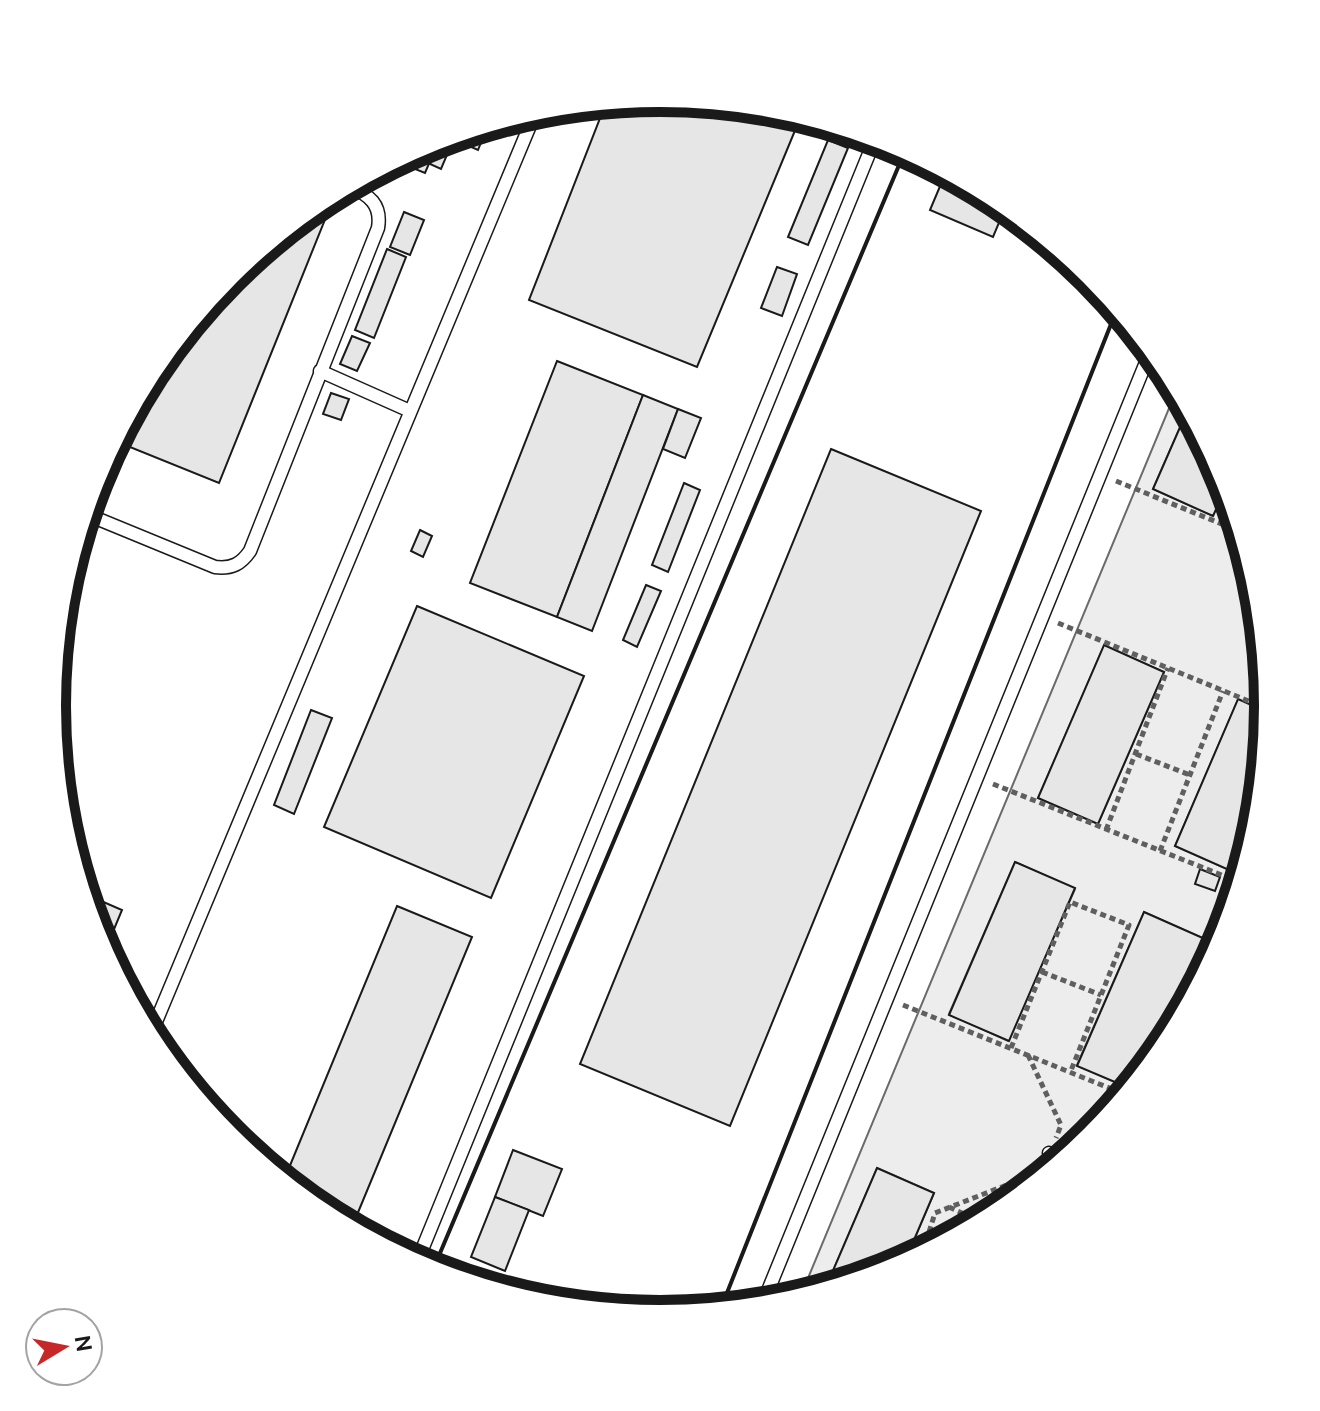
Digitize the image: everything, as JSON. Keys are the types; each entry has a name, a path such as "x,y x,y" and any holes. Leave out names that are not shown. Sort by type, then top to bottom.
{"lane":[{"path":"157,1020 530,126"},
{"path":"422,1249 870,151"},
{"path":"97,518 215,567 236,565 250,551 379,218 378,208 372,199 361,193"},
{"path":"769,1289 1145,364"},
{"path":"320,371 410,411"}],"path":[{"path":"1100,475 1223,524"},
{"path":"1043,617 1254,703"},
{"path":"1106,830 1168,668"},
{"path":"1160,851 1223,691"},
{"path":"1136,754 1190,775"},
{"path":"977,778 1228,878"},
{"path":"1011,1048 1070,902 1129,925 1070,1073"},
{"path":"1042,972 1101,995"},
{"path":"887,998 1113,1090"},
{"path":"1028,1055 1061,1125 1049,1153"},
{"path":"928,1235 935,1213 1016,1181"},
{"path":"948,1207 965,1215"}],"shaded area":[{"path":"1171,404 1182,423 1153,489 1213,516 1218,504 1243,590 1253,667 1254,707 1238,700 1175,846 1229,870 1234,858 1209,933 1191,972 1205,939 1144,912 1077,1065 1118,1083 1080,1126 1022,1177 957,1220 913,1242 934,1193 877,1168 832,1274 807,1281","holes":["1104,646 1164,672 1098,824 1038,798","1015,862 1075,889 1008,1041 949,1014"]}],"building":[{"path":"699,113 796,128 697,367 529,300 601,115"},
{"path":"482,139 478,150 465,144"},
{"path":"828,140 848,148 808,245 788,237"},
{"path":"449,151 441,169 430,164 433,157"},
{"path":"432,158 425,173 410,167"},
{"path":"941,183 1000,219 993,237 930,210"},
{"path":"404,212 424,220 410,255 390,247"},
{"path":"324,216 326,217 219,483 126,445 166,375 213,314 268,259"},
{"path":"387,249 406,257 374,338 355,330"},
{"path":"777,267 797,274 782,316 761,308"},
{"path":"352,336 370,343 357,371 340,364"},
{"path":"557,361 643,395 557,617 470,583"},
{"path":"331,393 349,399 341,420 323,414"},
{"path":"643,395 678,409 592,631 557,617"},
{"path":"678,409 701,418 685,458 663,449"},
{"path":"1182,423 1218,504 1213,516 1153,489"},
{"path":"831,449 981,511 730,1126 580,1064"},
{"path":"684,483 700,490 668,572 652,565"},
{"path":"420,530 432,536 423,557 411,551"},
{"path":"646,585 661,591 637,647 623,640"},
{"path":"417,606 584,676 491,898 324,827"},
{"path":"1104,645 1164,672 1098,824 1038,798"},
{"path":"1238,699 1254,706 1249,783 1243,821 1229,870 1175,846"},
{"path":"311,710 332,718 294,814 274,805"},
{"path":"1015,862 1075,888 1009,1041 949,1015"},
{"path":"1200,869 1220,877 1215,891 1195,884"},
{"path":"100,900 122,910 112,935"},
{"path":"397,906 472,937 357,1216 289,1169"},
{"path":"1144,912 1205,939 1174,1003 1154,1036 1118,1083 1077,1066"},
{"path":"513,1150 562,1169 543,1216 495,1197"},
{"path":"877,1168 934,1193 913,1242 832,1274"},
{"path":"495,1197 529,1210 505,1271 471,1257"}],"wall":[{"path":"439,1256 900,163"},
{"path":"726,1295 1112,321"}]}
